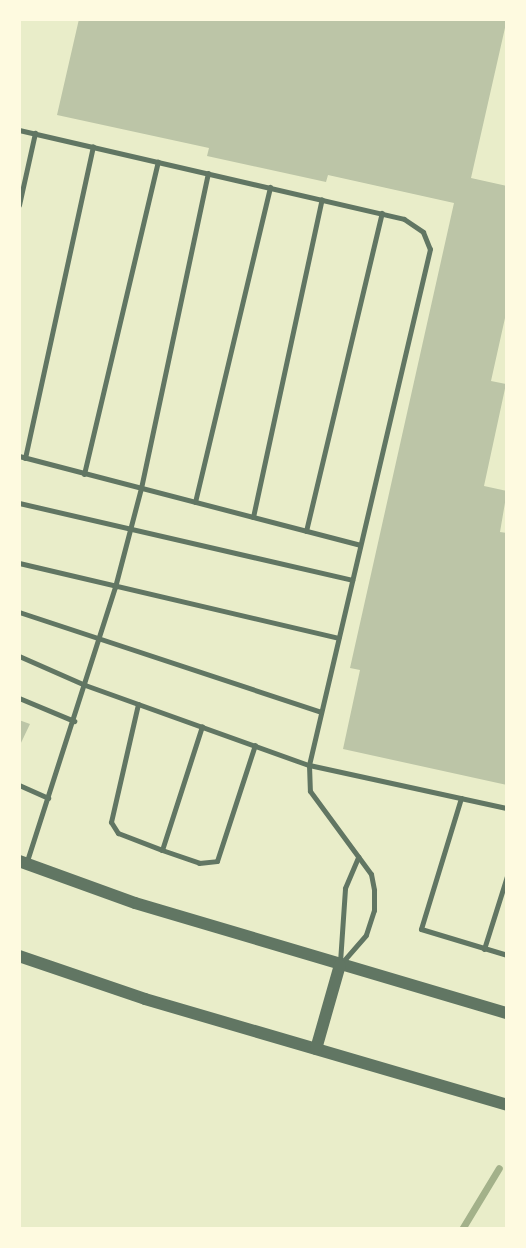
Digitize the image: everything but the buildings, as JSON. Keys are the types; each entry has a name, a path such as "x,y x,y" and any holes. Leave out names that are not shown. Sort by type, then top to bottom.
{"street":[{"path":"23,863 135,904 507,1013"},
{"path":"19,956 145,999 507,1105"},
{"path":"316,1049 340,965"}],"lane":[{"path":"19,130 382,213 415,224 430,249 309,765 310,791 371,874 374,910 366,935 340,965"},
{"path":"19,205 35,133"},
{"path":"93,146 22,457 360,545"},
{"path":"84,474 158,162"},
{"path":"23,863 74,721 115,586 141,488 208,173"},
{"path":"195,502 271,187"},
{"path":"253,517 322,199"},
{"path":"306,531 382,213"},
{"path":"507,462 507,480"},
{"path":"19,503 352,580"},
{"path":"19,563 338,638"},
{"path":"19,612 321,712"},
{"path":"19,656 85,685 309,765 507,808"},
{"path":"19,698 74,721"},
{"path":"138,704 111,822 118,832 162,850 200,863 217,861 255,745"},
{"path":"162,850 202,726"},
{"path":"19,785 48,797"},
{"path":"461,798 421,929 507,956"},
{"path":"340,965 345,888 358,857"},
{"path":"484,948 507,876"}],"waterway":[{"path":"462,1229 499,1168"}]}
